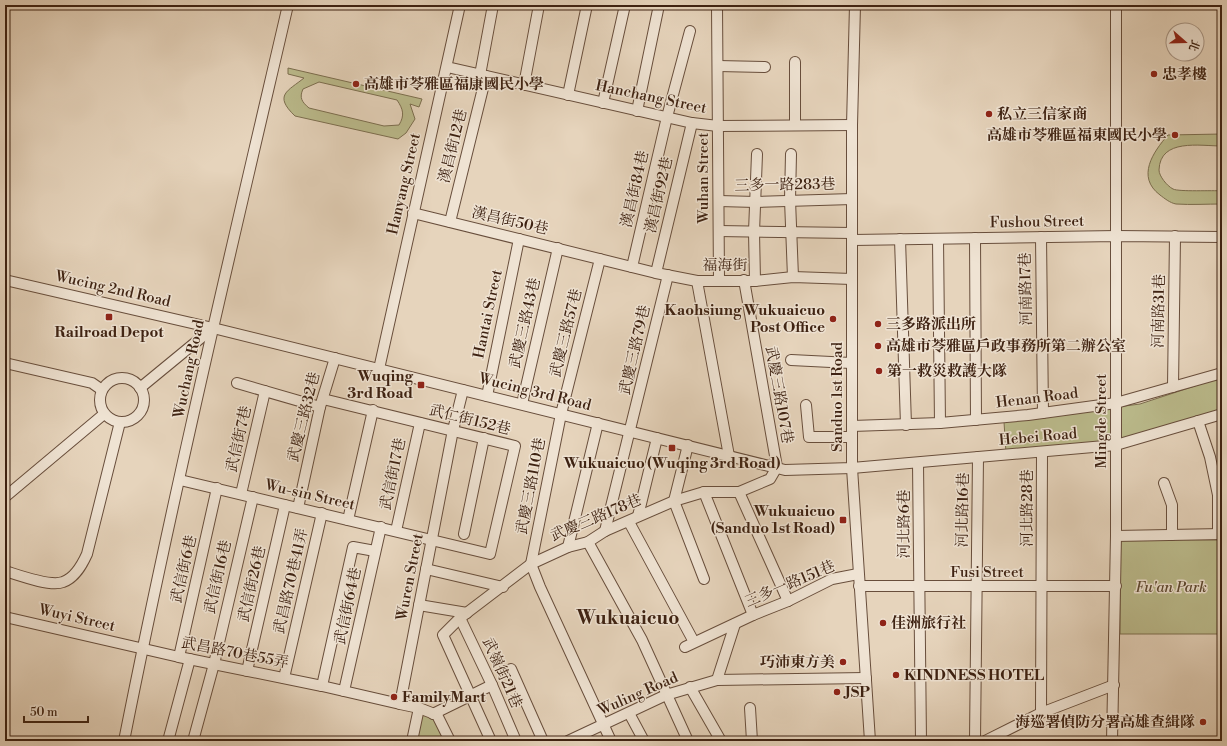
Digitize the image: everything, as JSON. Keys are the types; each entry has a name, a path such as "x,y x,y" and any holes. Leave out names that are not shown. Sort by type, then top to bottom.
{"street":[{"name":"Wuchang Road","path":"124,741 213,328 288,5"},
{"name":"Hanyang Street","path":"379,369 460,5"},
{"name":"漢昌街12巷","path":"450,222 483,75 493,5"},
{"path":"524,85 539,5"},
{"path":"568,95 587,5"},
{"path":"603,103 625,5"},
{"path":"637,111 659,5"},
{"name":"Wuhan Street","path":"717,5 719,280"},
{"name":"Sanduo 1st Road","path":"855,5 852,124 852,468 870,741"},
{"name":"Mingde Street","path":"1112,741 1116,586 1116,5"},
{"name":"漢昌街84巷","path":"632,267 667,118 690,31"},
{"path":"795,62 795,125"},
{"path":"718,66 765,67"},
{"name":"Hanchang Street","path":"446,67 692,123 718,126 852,124"},
{"name":"漢昌街92巷","path":"656,273 692,123"},
{"path":"755,281 754,232 757,154"},
{"path":"791,154 790,200 793,278"},
{"name":"三多一路283巷","path":"719,201 756,202 852,199"},
{"name":"漢昌街50巷","path":"413,213 600,259"},
{"name":"Fushou Street","path":"719,231 792,232 900,239 1117,236 1222,237"},
{"name":"河南路31巷","path":"1173,387 1175,236"},
{"name":"河南路17巷","path":"1041,237 1043,413"},
{"path":"975,238 976,420"},
{"name":"Hantai Street","path":"487,396 519,239"},
{"path":"900,239 906,425"},
{"path":"938,239 940,423"},
{"name":"武慶三路43巷","path":"522,404 558,248"},
{"name":"福海街","path":"600,259 656,273 697,281 755,281 793,278 852,279"},
{"name":"武慶三路57巷","path":"561,414 600,259"},
{"name":"武慶三路79巷","path":"605,531 631,431 668,275"},
{"name":"Wucing 2nd Road","path":"5,280 213,328"},
{"name":"武慶三路107巷","path":"744,280 777,467"},
{"path":"697,281 729,456"},
{"name":"Wucing 3rd Road","path":"213,328 777,467 792,470 852,468"},
{"path":"140,388 213,328"},
{"name":"武慶三路32巷","path":"298,508 322,403 335,358"},
{"path":"792,360 852,363"},
{"path":"5,363 92,383 102,390"},
{"name":"Henan Road","path":"852,426 906,425 976,420 1116,403 1222,372"},
{"path":"123,378 133,381 140,388 143,396 143,405 140,412 133,419 120,422 111,419 104,414 100,406 100,397 102,390 108,383 116,379 123,378"},
{"name":"武仁街152巷","path":"238,383 265,391 322,403 373,410 515,446 490,554 433,540"},
{"name":"Wuren Street","path":"400,704 433,540 453,430 463,390"},
{"name":"武信街7巷","path":"241,494 265,391"},
{"path":"806,405 809,437 852,437"},
{"path":"348,520 373,410"},
{"path":"5,497 104,414"},
{"name":"武慶三路110巷","path":"531,564 561,414"},
{"name":"Hebei Road","path":"852,468 1116,445 1222,414"},
{"path":"1116,536 1220,534 1218,495 1210,456 1198,421"},
{"path":"5,571 51,583 63,582 73,575 81,566 86,554 120,422"},
{"name":"武信街17巷","path":"396,531 420,423"},
{"path":"568,547 598,423"},
{"path":"464,534 484,438"},
{"path":"633,519 657,438"},
{"path":"688,445 674,502 704,579"},
{"name":"河北路28巷","path":"1041,713 1042,452"},
{"name":"河北路16巷","path":"975,741 978,457"},
{"name":"河北路6巷","path":"918,463 921,741"},
{"name":"武慶三路178巷","path":"470,695 443,635 464,616 531,564 568,547 588,542 605,531 674,502 704,492 739,492 770,479 777,467"},
{"name":"Wu-sin Street","path":"180,480 433,540"},
{"path":"1164,483 1172,505 1172,535"},
{"name":"武信街6巷","path":"179,657 217,488"},
{"path":"704,492 753,615"},
{"path":"739,492 788,601"},
{"name":"武信街16巷","path":"193,741 214,664 253,497"},
{"name":"武信街26巷","path":"247,671 285,504"},
{"name":"武昌路70巷41弄","path":"284,678 322,513"},
{"name":"三多一路151巷","path":"633,519 690,645 753,615 788,601 832,579 858,574"},
{"name":"武信街64巷","path":"344,691 381,527"},
{"path":"588,542 642,640 688,741"},
{"path":"322,686 353,547 375,551"},
{"path":"531,564 540,587 611,741"},
{"path":"426,569 503,587"},
{"name":"Fusi Street","path":"859,586 1116,586"},
{"path":"419,605 464,616"},
{"name":"武嶺街21巷","path":"464,616 516,741"},
{"name":"Wuyi Street","path":"5,617 143,649"},
{"name":"三多一路151巷","path":"717,680 735,624"},
{"name":"武昌路70巷55弄","path":"143,649 322,686 400,704"},
{"path":"168,741 190,659"},
{"path":"511,669 543,741"},
{"name":"Wuling Road","path":"568,741 604,726 666,695 717,680 866,678"},
{"path":"433,714 492,684"},
{"path":"985,741 1041,713 1114,685"},
{"path":"690,687 721,741"},
{"path":"470,695 491,741"},
{"path":"400,704 419,708 437,715 450,741"},
{"path":"412,741 419,708"},
{"path":"750,708 752,741"},
{"path":"629,714 644,741"}],"green space":[{"path":"288,68 422,99 419,107 410,104 415,119 406,133 398,139 295,116 288,109 284,98 288,90 304,78 288,74","holes":["319,82 397,100 401,106 401,121 399,125 384,126 309,108 303,102 301,95 303,89"]},
{"path":"1222,134 1222,146 1193,145 1174,148 1166,153 1161,160 1159,170 1160,175 1168,186 1176,190 1222,191 1222,204 1176,204 1165,199 1153,188 1149,180 1149,165 1157,149 1168,135"},
{"path":"1222,377 1222,410 1119,440 1006,453 1004,422 1140,404"},
{"name":"Fu'an Park","path":"1120,539 1222,540 1222,634 1120,634"},
{"path":"426,715 433,717 446,741 417,741 422,716"}],"place":[{"name":"忠孝樓","path":"1154,74"},
{"name":"高雄市苓雅區福康國民小學","path":"356,84"},
{"name":"私立三信家商","path":"989,114"},
{"name":"高雄市苓雅區福東國民小學","path":"1175,135"},
{"name":"Railroad Depot","path":"109,317"},
{"name":"Kaohsiung Wukuaicuo Post Office","path":"833,319"},
{"name":"三多路派出所","path":"878,324"},
{"name":"高雄市苓雅區戶政事務所第二辦公室","path":"878,346"},
{"name":"第一救災救護大隊","path":"879,371"},
{"name":"Wuqing 3rd Road","path":"421,385"},
{"name":"Wukuaicuo (Wuqing 3rd Road)","path":"672,448"},
{"name":"Wukuaicuo (Sanduo 1st Road)","path":"843,520"},
{"name":"佳洲旅行社","path":"883,623"},
{"name":"巧沛東方美","path":"843,662"},
{"name":"KINDNESS HOTEL","path":"896,675"},
{"name":"JSP","path":"837,692"},
{"name":"FamilyMart","path":"394,697"},
{"name":"海巡署偵防分署高雄查緝隊","path":"1203,722"}],"district":[{"name":"Wukuaicuo","path":"628,618"}]}
